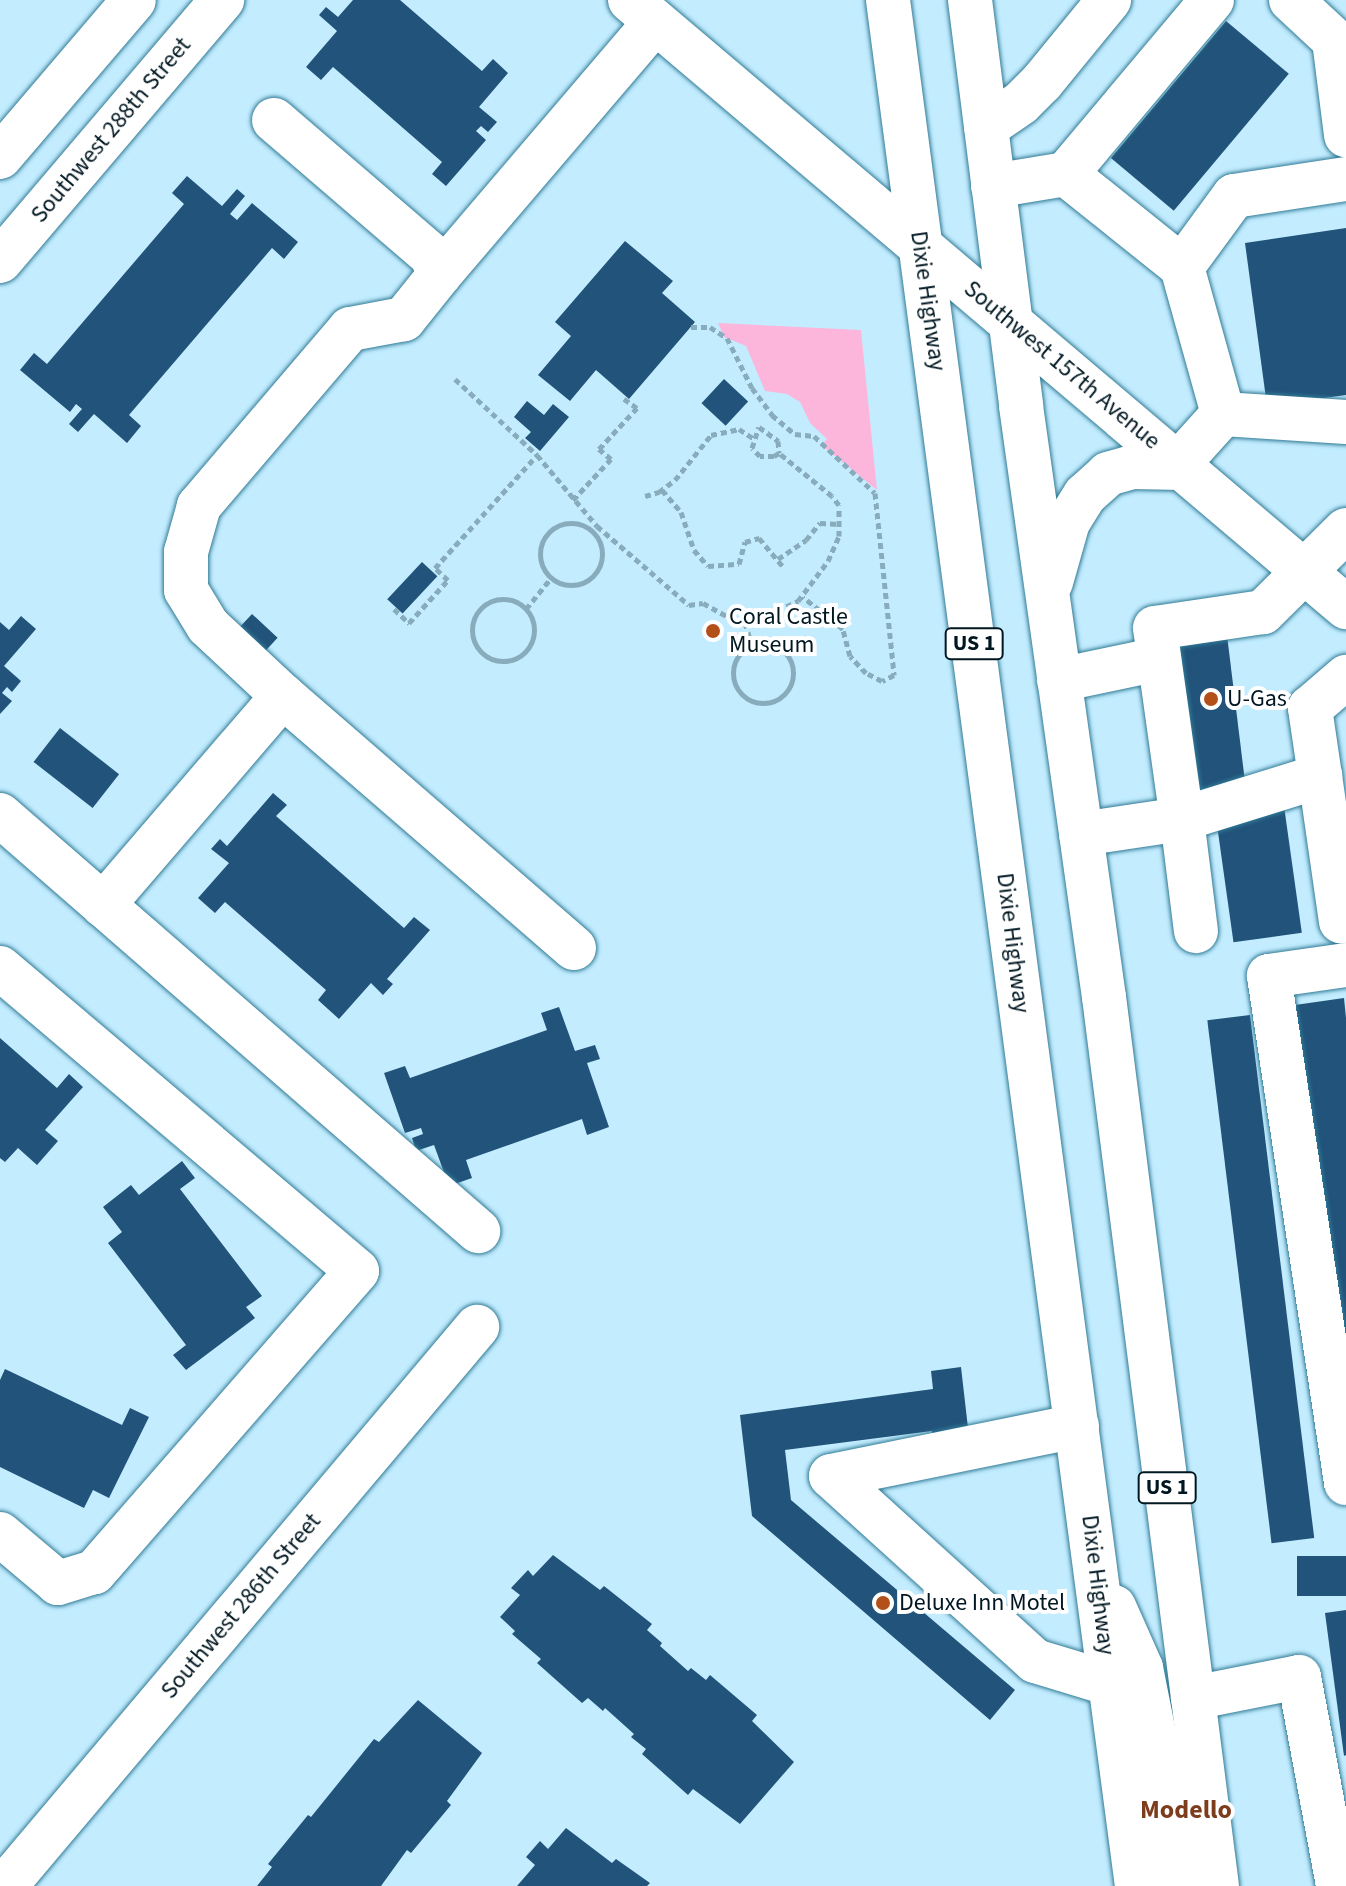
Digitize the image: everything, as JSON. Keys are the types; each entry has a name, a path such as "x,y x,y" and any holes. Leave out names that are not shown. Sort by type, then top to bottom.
{"main road":[{"path":"0,157 134,0"},
{"name":"Southwest 288th Street","path":"0,261 222,0"},
{"name":"Dixie Highway","path":"888,0 1137,1886"},
{"name":"US 1","path":"970,0 1217,1886"},
{"path":"986,127 1021,103 1042,82 1109,0"},
{"path":"993,186 1066,174 1212,0"},
{"path":"1291,0 1334,40 1346,135"},
{"path":"574,948 283,696 208,626 186,590 186,552 199,506 350,329 404,319 642,11"},
{"name":"Southwest 157th Avenue","path":"642,11 1346,607"},
{"path":"274,120 431,255 440,274"},
{"path":"1066,174 1182,267 1223,414"},
{"path":"1182,267 1234,196 1346,179"},
{"path":"1223,414 1346,422"},
{"path":"1047,595 1068,522 1085,495 1108,474 1132,467 1181,466 1223,414"},
{"path":"1196,931 1155,628 1263,612 1346,530"},
{"path":"1059,680 1159,659"},
{"path":"1341,921 1310,708 1346,677"},
{"path":"103,905 283,696"},
{"path":"1081,834 1182,819 1320,776"},
{"path":"0,815 478,1231"},
{"path":"1346,965 1269,976 1346,1483"},
{"path":"0,968 357,1271 94,1572 58,1583 0,1534"},
{"name":"Southwest 286th Street","path":"5,1886 477,1327"},
{"path":"1077,1426 831,1476 1035,1661 1111,1684"},
{"path":"1095,1565 1141,1668 1157,1749 1176,1886"},
{"path":"1193,1698 1299,1677 1338,1886"}],"path":[{"path":"691,327 710,327 727,338 752,388 772,415 795,434 814,436 875,493 894,675 882,681 866,673 850,656 843,629 803,597"},
{"path":"455,379 537,455 594,528 689,605 703,603 745,622 759,619 803,597 834,550 839,505 779,453 778,441 759,427 753,438 755,453 767,457 779,453"},
{"path":"573,500 611,459 599,449 637,408 624,399"},
{"path":"645,496 662,490 711,435 739,429 753,438"},
{"path":"394,609 409,623 448,580 435,568 537,455"},
{"path":"662,490 681,512 690,528 694,550 708,566 739,564 745,542 755,538 762,540 783,567"},
{"path":"573,522 594,528 602,559 592,577 572,585 551,578 541,563 540,553 547,535 563,524 573,522"},
{"path":"778,559 800,546 820,523 839,524"},
{"path":"526,609 551,578"},
{"path":"505,599 526,609 534,624 534,635 524,654 504,662 484,655 473,639 478,611 486,604 505,599"},
{"path":"745,622 752,646"},
{"path":"752,646 776,646 790,660 793,680 782,698 762,704 743,696 734,680 736,661 752,646"}],"shaded area":[{"path":"718,323 861,330 877,490 821,445 827,439 810,423 800,402 787,394 765,391 746,346 724,337"}],"building":[{"path":"353,0 400,0 482,71 493,59 508,73 479,107 497,122 488,132 481,126 476,131 486,140 446,186 432,174 442,162 333,67 321,80 306,67 337,31 319,15 326,7 338,17"},
{"path":"1226,21 1289,74 1174,211 1111,158"},
{"path":"187,176 222,206 237,189 245,196 230,214 237,220 252,203 298,242 284,259 272,248 129,415 141,426 127,443 94,414 78,432 69,424 82,409 76,404 70,412 20,370 34,353 47,364 184,204 172,193"},
{"path":"1346,228 1346,395 1267,406 1245,243"},
{"path":"625,241 673,281 662,293 695,322 629,399 596,370 570,401 538,375 571,336 555,322"},
{"path":"724,379 748,402 726,426 701,403"},
{"path":"527,401 544,415 553,404 569,417 540,451 525,438 531,432 514,417"},
{"path":"422,562 437,576 403,614 387,599"},
{"path":"252,614 278,638 263,653 238,629"},
{"path":"21,616 36,629 4,666 21,681 12,692 7,687 2,693 12,701 0,714 0,622 9,630"},
{"path":"1226,627 1245,785 1194,791 1174,633"},
{"path":"60,728 119,774 93,808 34,762"},
{"path":"273,793 287,805 276,816 404,928 414,917 430,930 387,979 393,984 383,995 371,983 339,1019 318,1000 326,990 225,902 215,913 198,898 229,863 211,849 220,839 227,846"},
{"path":"1284,806 1302,933 1233,942 1216,816"},
{"path":"1344,998 1346,1018 1346,1405 1295,1005"},
{"path":"559,1007 575,1051 595,1045 600,1059 587,1063 609,1127 587,1135 582,1119 466,1160 472,1178 449,1186 434,1145 416,1151 412,1138 423,1134 421,1128 405,1133 384,1073 405,1066 410,1078 547,1030 541,1013"},
{"path":"1250,1015 1314,1538 1272,1543 1207,1020"},
{"path":"0,1038 57,1088 69,1074 83,1087 45,1130 58,1141 37,1165 18,1148 5,1162 0,1158"},
{"path":"182,1161 195,1178 180,1189 262,1296 246,1307 255,1318 186,1370 173,1355 186,1345 108,1243 122,1232 103,1207 131,1185 139,1195"},
{"name":"Deluxe Inn Motel","path":"961,1367 968,1428 932,1436 932,1431 785,1450 791,1500 1015,1690 990,1720 752,1516 740,1415 933,1389 931,1371"},
{"path":"5,1369 122,1425 130,1408 149,1417 109,1498 93,1490 84,1508 0,1467 0,1380"},
{"path":"553,1555 600,1590 604,1586 652,1624 647,1630 662,1643 660,1646 688,1671 691,1668 706,1680 710,1675 757,1715 752,1721 794,1762 740,1824 693,1789 688,1795 642,1754 646,1749 631,1737 634,1734 605,1708 603,1711 588,1698 582,1703 537,1663 541,1659 512,1634 515,1631 500,1617 520,1595 511,1588 528,1570 533,1576"},
{"path":"1297,1556 1346,1556 1346,1596 1297,1596"},
{"path":"1346,1610 1346,1755 1344,1756 1325,1613"},
{"path":"418,1700 482,1753 447,1801 451,1805 411,1853 407,1850 381,1886 257,1886 272,1867 268,1864 308,1815 311,1817 374,1739 379,1742"},
{"path":"566,1828 612,1863 616,1859 650,1883 647,1886 517,1886 535,1865 526,1857 540,1841 548,1849"}],"place":[{"name":"Coral Castle Museum","path":"713,631"},
{"name":"U-Gas","path":"1211,699"},
{"name":"Deluxe Inn Motel","path":"883,1603"}],"district":[{"name":"Modello","path":"1186,1810"}]}
